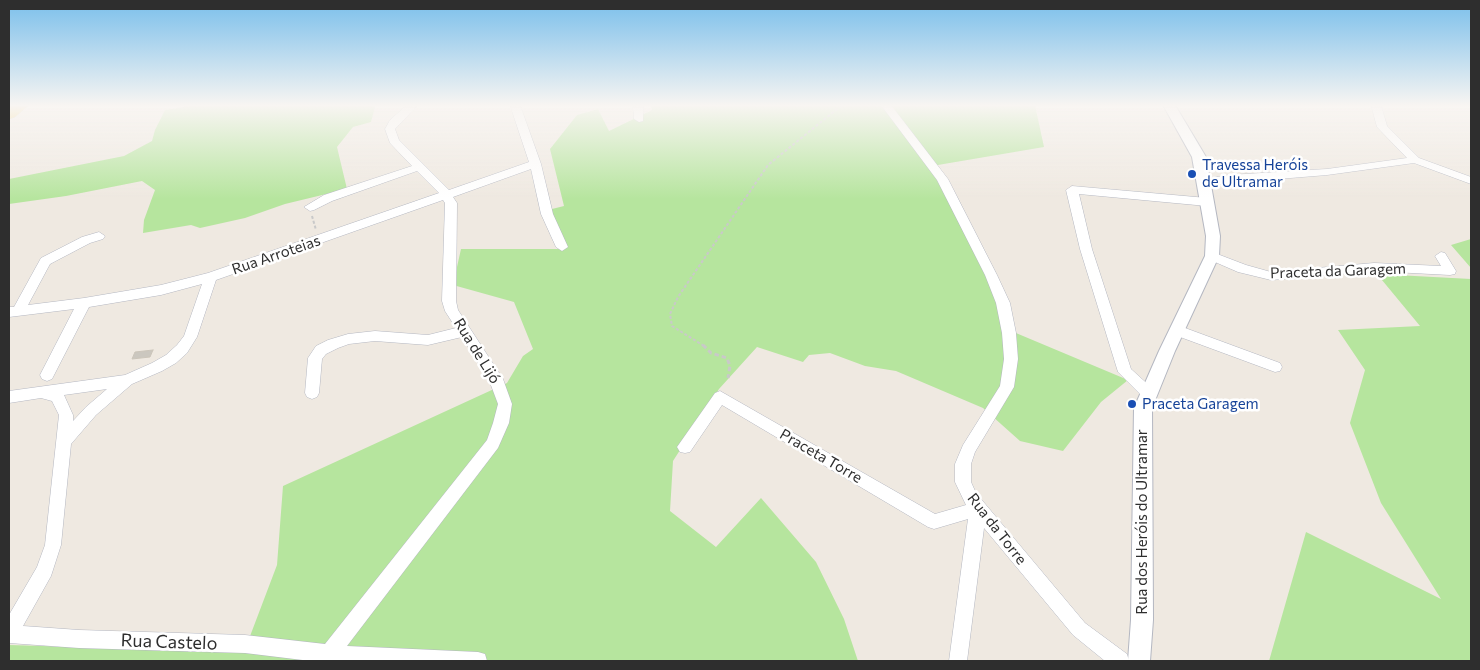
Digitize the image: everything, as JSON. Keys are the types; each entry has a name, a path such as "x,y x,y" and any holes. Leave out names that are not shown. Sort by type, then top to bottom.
{"street":[{"path":"392,136 394,141 446,194"},
{"path":"526,136 535,164 547,214 562,247"},
{"name":"Rua da Torre","path":"910,136 942,179 991,275 1003,303 1009,333 1011,360 1007,387 968,450 963,464 963,482 970,498 978,509 1079,629 1120,661"},
{"name":"Rua dos Heróis do Ultramar","path":"1139,661 1142,620 1143,408 1148,393 1212,256 1213,236 1199,157 1187,136"},
{"path":"1392,136 1415,160"},
{"path":"1204,183 1229,179 1327,172 1415,160 1471,181"},
{"name":"Rua Arroteias","path":"14,311 161,290 211,277 535,164"},
{"path":"310,207 328,198 419,167"},
{"path":"1148,393 1125,372 1086,249 1072,190 1207,202"},
{"name":"Rua de Lijó","path":"326,658 493,443 501,423 504,404 502,391 452,311 449,301 452,207 446,194"},
{"path":"14,311 44,261 86,240 99,236"},
{"name":"Praceta da Garagem","path":"1212,256 1271,276 1374,267 1450,271 1441,256"},
{"path":"9,396 127,380 171,359 182,349 190,337 211,277"},
{"path":"48,375 84,302"},
{"path":"1177,330 1275,367"},
{"path":"312,393 315,358 321,350 332,344 348,338 375,336 428,340 465,331"},
{"path":"64,441 91,411 127,380"},
{"path":"9,633 45,570 54,546 66,415 57,396 39,392"},
{"name":"Praceta Torre","path":"685,447 720,397 934,522 978,509"},
{"path":"958,661 978,509"},
{"name":"Rua Castelo","path":"9,633 79,639 245,644 326,658 478,661"}],"path":[{"path":"728,378 730,366 727,358 711,353 702,344 681,333 672,326 670,314 678,297 768,165 803,136"},
{"path":"310,207 319,240"}],"green space":[{"path":"153,136 346,136 337,147 347,189 285,204 245,218 200,228 191,225 143,233 144,220 155,190 142,181 66,196 9,204 9,179 124,156 152,141"},
{"path":"560,136 1042,136 1044,147 932,166 1000,298 1004,328 1128,380 1101,402 1063,451 1020,441 983,408 896,371 865,366 830,353 809,355 803,362 757,347 719,389 673,461 670,511 716,547 761,498 816,562 844,619 858,661 9,661 9,645 244,652 277,565 283,486 507,383 523,356 533,349 514,302 453,285 461,249 565,249 548,210 564,206 550,149"},
{"path":"1471,239 1471,268 1451,245"},
{"path":"1377,274 1471,279 1471,661 1269,661 1306,532 1441,599 1381,503 1350,423 1365,370 1338,330 1420,326"}],"building":[{"path":"153,350 150,357 132,359 135,352"}],"place":[{"name":"Travessa Heróis de Ultramar","path":"1192,174"},
{"name":"Praceta Garagem","path":"1132,404"}]}
